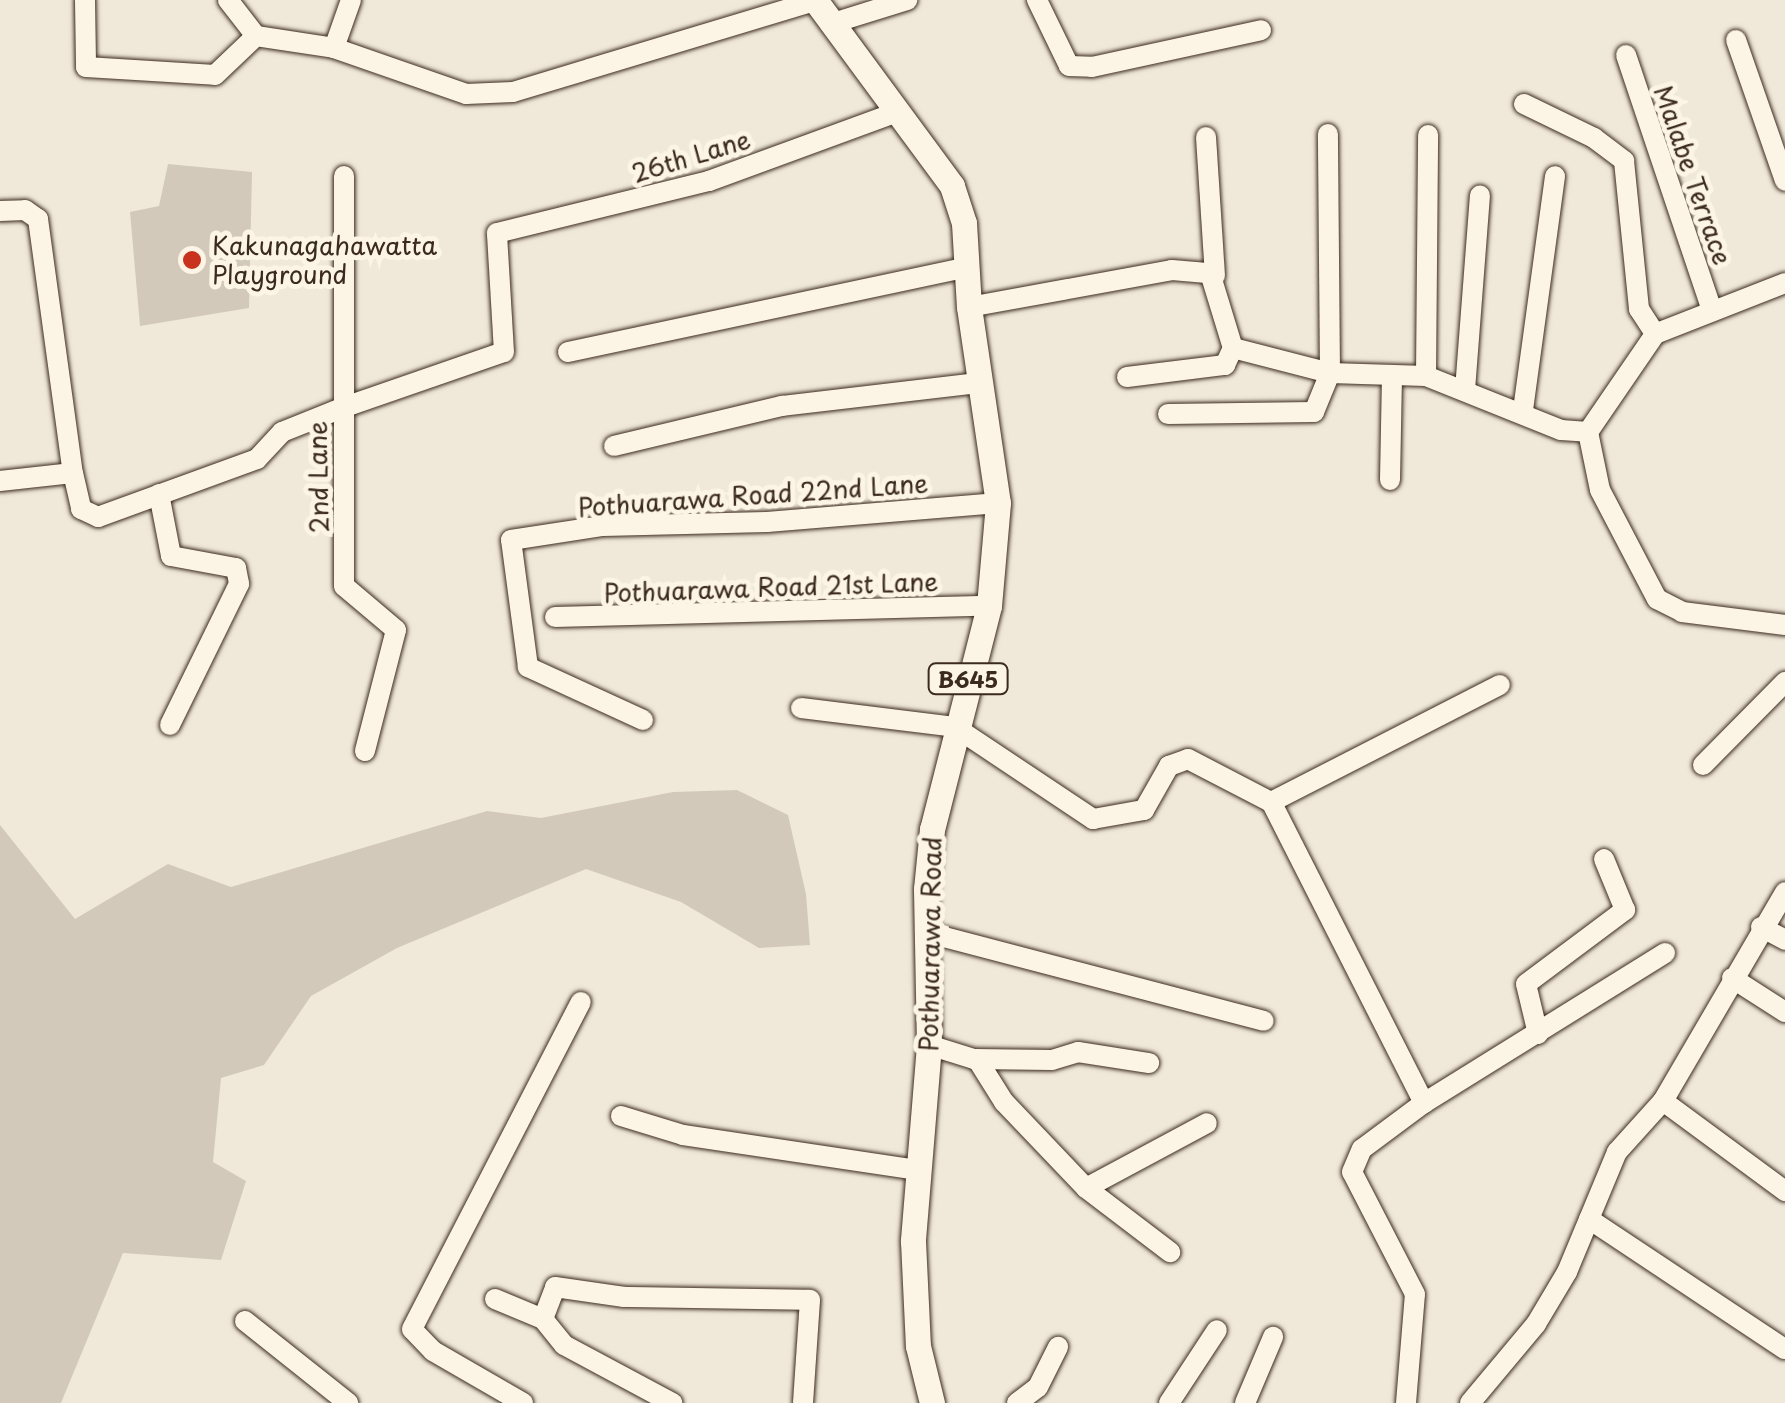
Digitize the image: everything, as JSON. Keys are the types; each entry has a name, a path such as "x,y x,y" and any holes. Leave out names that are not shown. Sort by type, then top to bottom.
{"main road":[{"name":"Pothuarawa Road","path":"815,0 952,186 964,223 969,307 998,503 988,606 932,829 929,1045 913,1242 918,1346 932,1403"}],"street":[{"path":"85,0 86,67 215,75 256,36"},
{"path":"228,0 256,36 334,48 466,94 512,92 815,0"},
{"path":"334,48 350,0"},
{"path":"830,24 906,0"},
{"path":"1036,0 1069,66 1261,30"},
{"path":"1736,40 1785,181"},
{"name":"Malabe Terrace","path":"1626,55 1712,311"},
{"path":"1524,104 1594,138 1624,161 1639,310 1654,334"},
{"name":"26th Lane","path":"342,408 504,352 497,233 709,181 895,113"},
{"path":"1168,414 1301,416 1314,412 1330,373 1328,134"},
{"path":"1426,376 1428,135"},
{"path":"1127,377 1225,366 1233,348 1215,276 1206,137"},
{"name":"2nd Lane","path":"344,176 344,586 396,630 365,751"},
{"path":"1523,410 1555,176"},
{"path":"1465,390 1480,196"},
{"path":"0,211 25,210 38,219 81,509 98,516 257,459 282,432 342,408"},
{"path":"568,352 967,267"},
{"path":"969,307 1172,270 1215,276"},
{"path":"1785,283 1654,334 1588,432 1600,490 1657,599 1682,612 1785,625"},
{"path":"1233,348 1330,373 1426,376 1523,410 1560,430 1588,432"},
{"path":"1390,480 1392,375"},
{"path":"614,446 782,406 979,384"},
{"path":"0,480 73,473"},
{"path":"160,494 171,556 236,568 240,584 170,725"},
{"name":"Pothuarawa Road 22nd Lane","path":"643,720 528,668 511,540 603,526 767,522 998,503"},
{"name":"Pothuarawa Road 21st Lane","path":"555,618 988,606"},
{"path":"1703,765 1785,682"},
{"path":"1271,802 1500,686"},
{"path":"801,708 955,727 1093,818 1144,810 1169,766 1188,760 1271,802 1424,1103"},
{"path":"1538,1034 1526,984 1625,910 1604,860"},
{"path":"1470,1403 1536,1324 1590,1219 1618,1152 1663,1101 1761,927 1785,892"},
{"path":"1761,927 1785,940"},
{"path":"929,934 1264,1021"},
{"path":"1406,1403 1415,1294 1352,1172 1362,1149 1424,1103 1665,953"},
{"path":"1732,978 1785,1012"},
{"path":"523,1403 433,1350 412,1329 581,1002"},
{"path":"929,1045 977,1059 1052,1060 1078,1052 1150,1063"},
{"path":"977,1059 1004,1102 1086,1188 1170,1252"},
{"path":"1663,1101 1785,1191"},
{"path":"621,1116 683,1135 918,1170"},
{"path":"1086,1188 1207,1123"},
{"path":"1590,1219 1785,1349"},
{"path":"543,1319 556,1288 624,1297 810,1300 802,1402"},
{"path":"494,1299 543,1319 564,1345 672,1403"},
{"path":"244,1320 348,1403"},
{"path":"1169,1403 1217,1330"},
{"path":"1246,1403 1273,1338"},
{"path":"1017,1403 1038,1387 1058,1347"}],"shaded area":[{"name":"Kakunagahawatta Playground","path":"168,164 252,172 249,308 140,326 130,212 159,206"},
{"path":"737,790 788,815 806,894 810,945 759,948 681,902 586,869 397,948 311,996 264,1065 221,1078 213,1162 246,1181 221,1260 123,1253 61,1403 0,1403 0,825 75,919 168,864 231,887 487,811 541,818 673,792"}],"place":[{"name":"Kakunagahawatta Playground","path":"192,260"}]}
